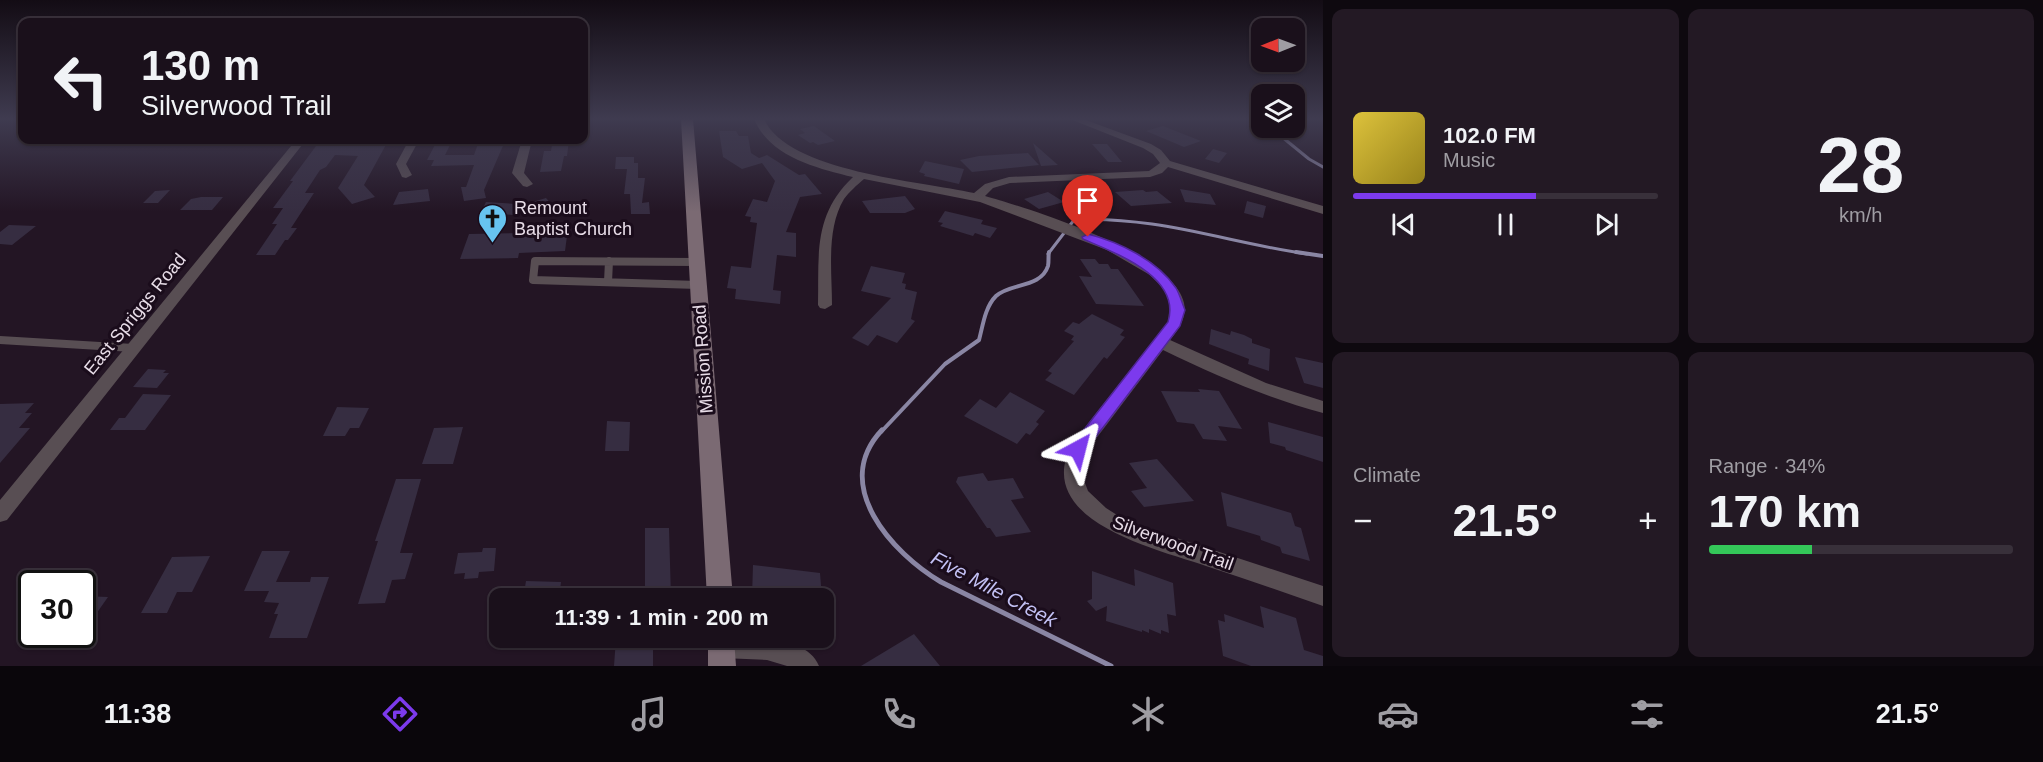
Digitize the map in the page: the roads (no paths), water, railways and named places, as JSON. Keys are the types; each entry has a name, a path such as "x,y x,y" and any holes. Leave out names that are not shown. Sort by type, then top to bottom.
{"street":[{"name":"East Spriggs Road","path":"2,510 294,150"},
{"path":"406,174 401,164 409,150"},
{"path":"524,150 518,173 527,184"},
{"name":"Mission Road","path":"689,150 719,588"},
{"name":"Silverwood Trail","path":"787,150 823,165 976,198 1088,237 1138,260 1157,273 1171,290 1178,315 1078,449 1072,460 1070,473 1079,494 1103,516 1122,528 1323,596"},
{"path":"1154,150 1166,163 1323,210"},
{"path":"976,198 989,186 1009,180 1150,174 1158,171 1166,163"},
{"path":"825,305 827,243 831,220 837,201 862,174"},
{"path":"1160,342 1282,396 1323,407"},
{"path":"722,650 774,650 798,658 808,666"}],"lane":[{"path":"696,262 535,261 533,280 698,285"},
{"path":"608,282 609,261"},
{"path":"0,340 133,348"}],"waterway":[{"name":"Five Mile Creek","path":"1298,150 1323,167"},
{"name":"Five Mile Creek","path":"1049,253 1074,220 1104,220 1162,226 1307,254"},
{"name":"Five Mile Creek","path":"1296,252 1323,256"},
{"name":"Five Mile Creek","path":"881,432 945,364 979,340 987,311 996,296 1009,289 1032,282 1044,273 1048,266 1049,253"},
{"name":"Five Mile Creek","path":"882,430 868,451 862,473 865,495 874,516 887,536 904,554 941,582 1111,666"}],"place":[{"name":"Remount Baptist Church","path":"493,244"}]}
